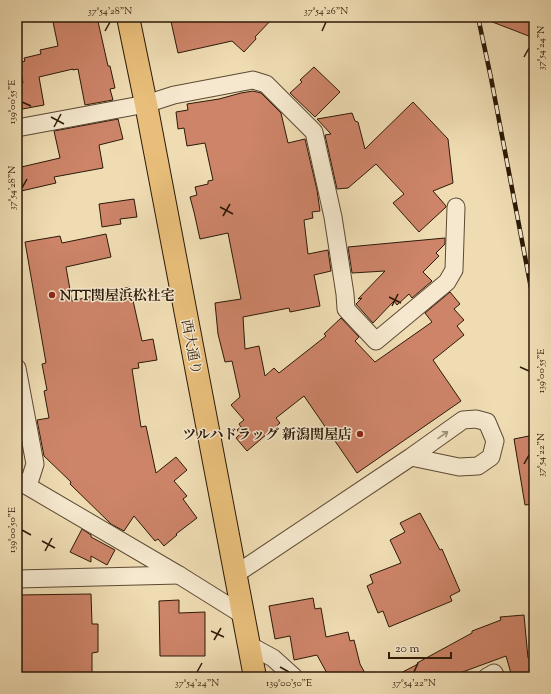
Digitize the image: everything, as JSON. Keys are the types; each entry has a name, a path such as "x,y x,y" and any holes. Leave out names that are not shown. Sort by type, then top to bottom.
{"highway":[{"name":"西大通り","path":"128,17 146,104 255,677"}],"street":[{"path":"17,128 146,104 174,96 253,80 266,84 314,132 333,217 346,309 376,341 447,282 454,270 456,207"},
{"path":"17,368 35,464 22,483 179,575 243,615"},
{"path":"236,574 411,457"},
{"path":"17,579 179,575"},
{"path":"249,645 273,658 294,677"},
{"path":"487,677 494,673 496,677"}],"building":[{"path":"52,17 97,17 108,66 110,66 115,88 110,89 113,100 85,105 78,69 73,69 39,77 44,105 17,110 17,84 23,83 19,63 25,61 24,58 41,54 40,50 58,46"},
{"path":"170,17 274,17 255,37 256,39 244,52 232,41 178,53"},
{"path":"534,17 534,38 482,18"},
{"path":"314,67 340,92 315,117 290,93 302,82 300,80"},
{"path":"253,91 261,93 281,113 288,143 305,139 317,190 320,211 312,212 313,218 304,220 308,254 328,250 331,271 314,275 320,306 290,312 289,308 243,317 245,349 259,346 265,376 274,368 279,373 326,336 324,334 341,318 359,337 355,341 375,362 432,322 425,313 450,292 460,304 454,309 464,320 457,326 464,335 433,360 461,401 357,473 304,396 276,418 280,423 247,451 236,438 240,434 237,430 241,427 239,424 244,420 231,405 240,397 232,361 225,362 218,334 215,303 241,299 228,233 200,239 190,197 197,195 195,187 208,184 208,181 213,180 205,143 187,146 184,128 178,129 176,112 188,110 187,104 219,99"},
{"path":"413,102 448,139 453,183 433,191 446,207 419,232 393,203 404,194 376,164 348,188 337,189 325,135 331,134 317,119 352,113 355,121 358,122 365,149"},
{"path":"118,119 123,139 99,145 103,168 54,177 56,183 17,192 17,168 60,158 54,131"},
{"path":"134,199 137,217 120,219 121,224 102,227 99,204"},
{"path":"106,234 111,257 66,267 72,301 130,287 142,341 153,339 157,360 138,363 139,368 132,369 141,427 146,426 156,473 176,457 187,470 174,481 187,496 183,499 197,518 176,534 177,535 164,546 158,539 155,541 134,516 124,531 111,524 70,484 71,482 44,456 37,420 49,418 44,391 47,390 42,364 46,363 25,242 60,236 62,243"},
{"path":"445,238 445,244 436,253 439,256 423,272 432,281 412,298 409,294 397,305 394,301 373,323 356,304 362,298 358,299 385,271 352,273 348,247"},
{"path":"534,435 534,504 525,505 514,439"},
{"path":"420,513 440,550 442,549 460,591 450,596 452,601 389,627 383,611 378,613 367,586 373,583 370,575 401,563 390,540 405,532 400,523"},
{"path":"82,529 91,535 91,537 115,550 107,565 91,556 91,562 70,552"},
{"path":"91,594 92,624 98,624 98,652 92,653 92,677 17,677 17,595"},
{"path":"313,598 315,609 321,608 326,637 348,632 350,641 354,640 360,664 367,677 329,677 317,655 294,660 290,636 275,639 269,606"},
{"path":"179,600 179,613 205,612 205,656 160,656 159,601"},
{"path":"524,615 528,658 534,657 534,677 512,677 506,656 449,677 393,677 472,633 472,631 501,620 500,617"}],"railway":[{"path":"478,17 534,304"}],"place":[{"name":"NTT関屋浜松社宅","path":"52,295"},
{"name":"ツルハドラッグ 新潟関屋店","path":"360,434"}]}
